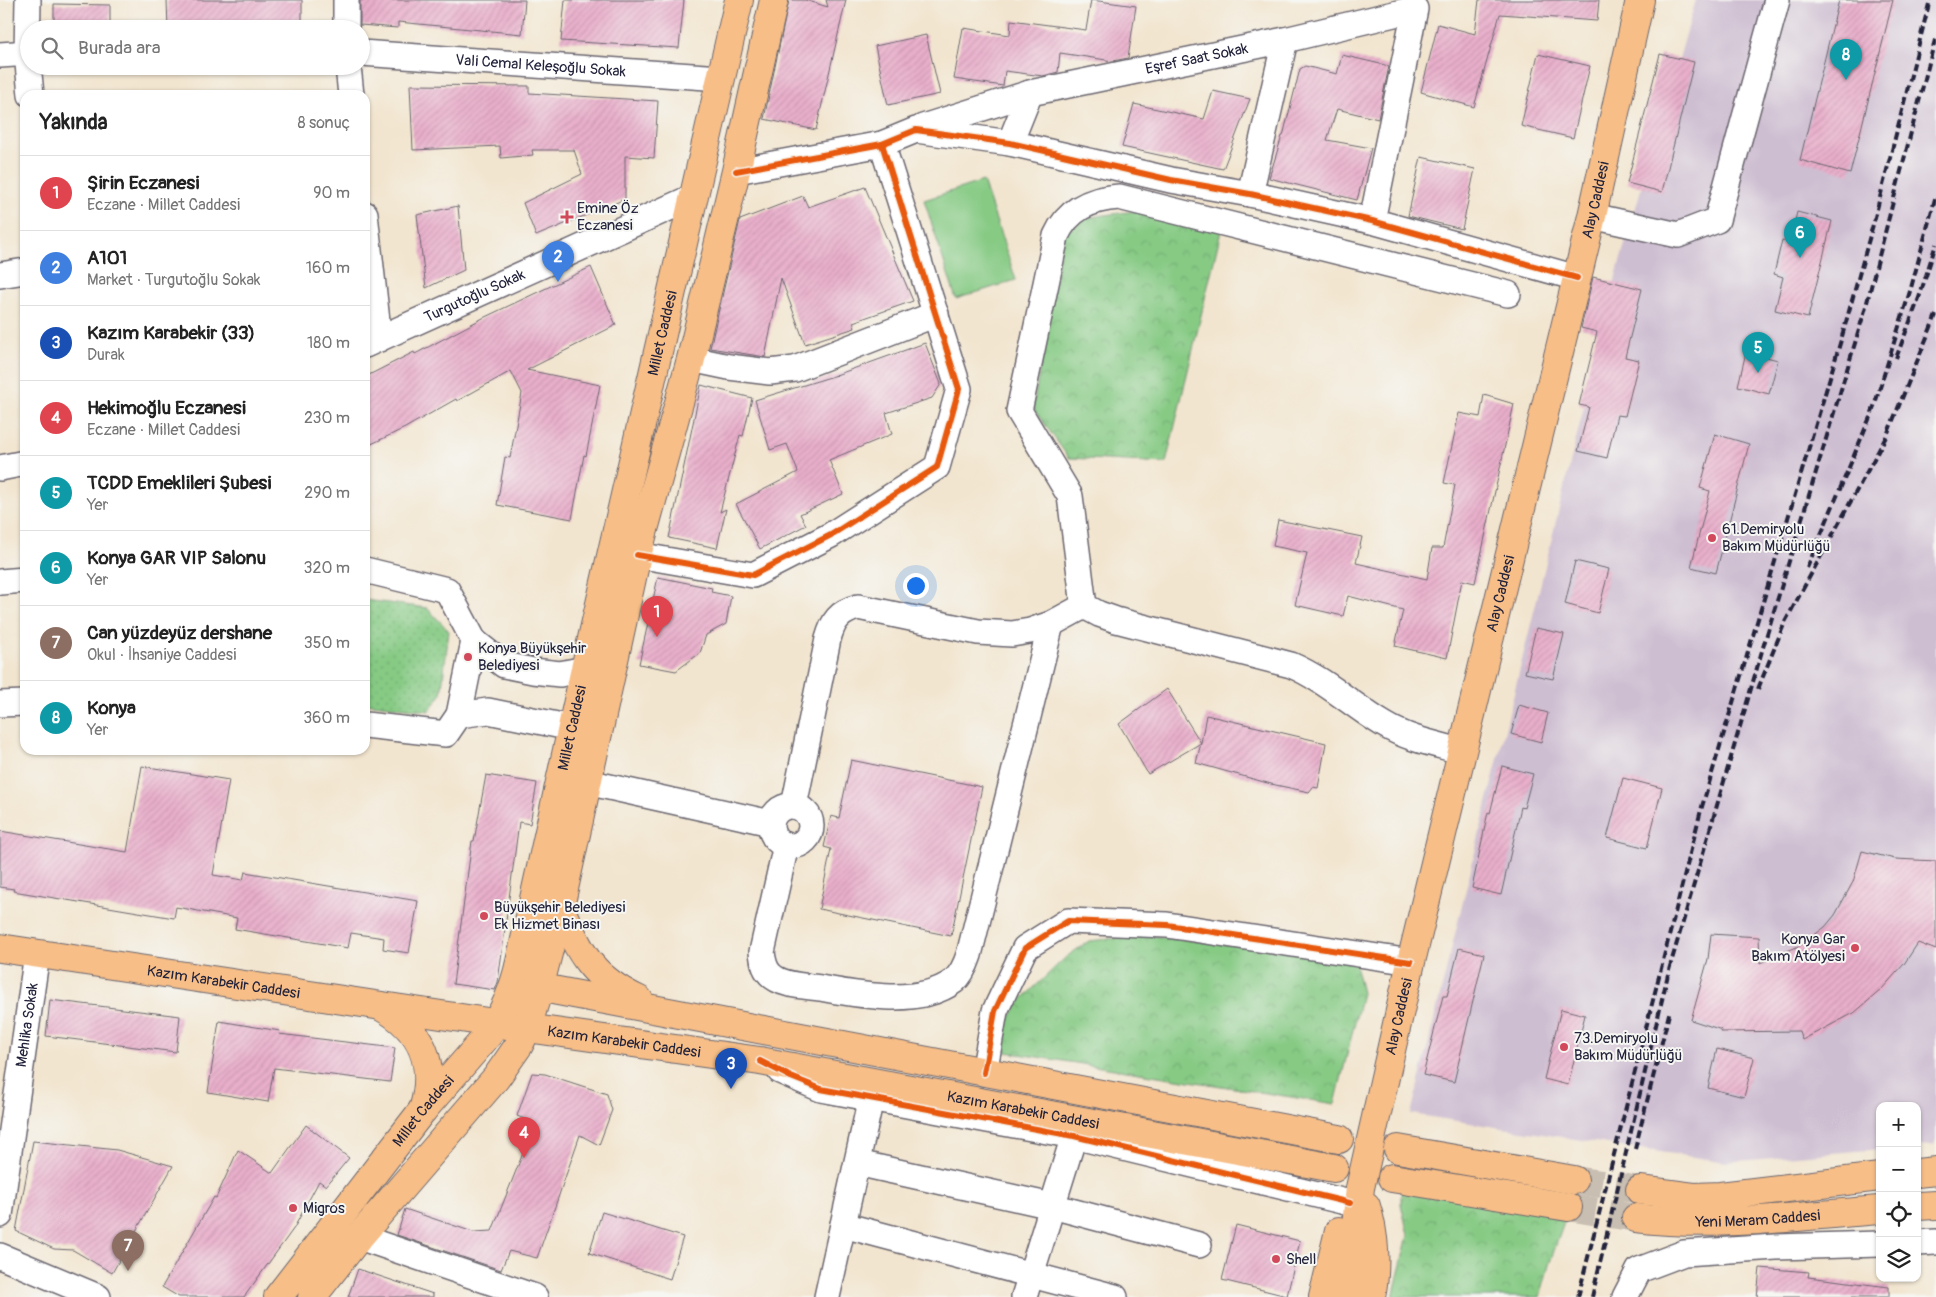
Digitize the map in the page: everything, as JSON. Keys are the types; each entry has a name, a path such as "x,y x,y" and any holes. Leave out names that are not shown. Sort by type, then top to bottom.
{"main road":[{"name":"Millet Caddesi","path":"312,1297 359,1237 496,1078 509,1060 526,1028 527,985 572,728 739,0"},
{"name":"Millet Caddesi","path":"278,1297 422,1111 497,1023 510,997 527,985 560,907 637,555 691,359 774,0"},
{"name":"Alay Caddesi","path":"1323,1297 1334,1250 1355,1195 1592,216 1640,0"},
{"path":"560,907 573,939 598,974 612,986 630,996 678,1015"},
{"name":"Kazım Karabekir Caddesi","path":"0,948 526,1028 760,1061 1334,1168"},
{"name":"Kazım Karabekir Caddesi","path":"527,985 1339,1139"},
{"path":"379,1005 392,1013 414,1032 421,1044 426,1057 429,1081 422,1111"},
{"path":"1398,1149 1574,1180"},
{"path":"1921,1173 1936,1171"},
{"name":"Yeni Meram Caddesi","path":"1640,1190 1686,1196 1720,1196 1876,1177"},
{"path":"1392,1178 1568,1207"},
{"name":"Alay Caddesi","path":"1344,1297 1354,1244 1355,1195"},
{"path":"1355,1195 1369,1214 1374,1242 1374,1268 1370,1297"},
{"path":"1921,1206 1936,1205"},
{"name":"Yeni Meram Caddesi","path":"1636,1218 1669,1222 1720,1222 1876,1210"}],"street":[{"path":"28,0 28,20"},
{"path":"346,0 346,20"},
{"path":"1592,216 1678,235 1717,220 1776,0"},
{"name":"Eşref Saat Sokak","path":"736,171 882,144 916,130 1030,93 1286,40 1415,9 1372,221"},
{"path":"1250,194 1286,40"},
{"path":"0,55 20,54"},
{"name":"Vali Cemal Keleşoğlu Sokak","path":"370,54 721,78"},
{"path":"30,75 31,90"},
{"path":"349,75 350,90"},
{"path":"1010,142 1030,93"},
{"path":"916,130 1010,142 1171,180 1250,194 1372,221 1577,278"},
{"path":"637,555 753,575 831,535 937,467 959,389 882,144"},
{"path":"1084,606 1070,496 1018,411 1056,236 1062,222 1072,213 1101,198 1119,197 1508,294"},
{"name":"Turgutoğlu Sokak","path":"372,342 693,198"},
{"path":"0,275 20,272"},
{"path":"370,305 372,342"},
{"path":"691,359 729,368 770,372 795,369 936,314"},
{"path":"0,468 20,464"},
{"path":"370,571 447,590 474,641 504,665 533,672 560,674 585,669"},
{"path":"0,582 20,580"},
{"path":"1084,606 1116,620 1291,665 1310,673 1386,726 1410,737 1461,751"},
{"path":"794,806 828,639 837,616 847,610 858,607 995,634 1012,634 1030,631 1051,624 1084,606"},
{"path":"786,845 762,952 764,963 769,973 788,983 880,997 922,994 941,988 955,980 964,968 969,955 1051,624"},
{"path":"370,726 446,734 459,715 474,641"},
{"path":"0,704 20,703"},
{"path":"459,715 488,711 572,728"},
{"path":"587,782 771,822"},
{"path":"794,806 800,808 808,817 810,830 799,844 786,845 776,839 771,829 771,822 782,808 794,806"},
{"path":"984,1073 995,1011 1025,948 1068,921 1167,925 1411,962"},
{"name":"Mehlika Sokak","path":"0,1215 37,954"},
{"path":"760,1061 791,1077 821,1089 1074,1136 1355,1195"},
{"path":"827,1297 871,1098"},
{"path":"1028,1286 1074,1136"},
{"path":"857,1163 1052,1206 1199,1245"},
{"path":"843,1225 1028,1286 1115,1297"},
{"path":"359,1237 534,1297"},
{"path":"1921,1243 1936,1242"},
{"path":"1625,1297 1639,1270 1684,1254 1776,1247 1876,1244"},
{"path":"0,1256 98,1297"}],"shaded area":[{"path":"1696,0 1936,0 1936,1139 1934,1145 1921,1146 1921,1102 1876,1102 1876,1149 1726,1162 1411,1114 1617,272"}],"green space":[{"path":"983,181 1016,280 956,299 924,200"},
{"path":"1135,211 1222,227 1166,463 1069,458 1033,408 1063,234 1090,217"},
{"path":"370,601 427,608 449,631 441,695 429,711 370,704"},
{"path":"1145,935 1354,959 1362,993 1335,1104 1006,1052 1006,1023 1020,1001 1066,957 1089,941"},
{"path":"1401,1187 1571,1203 1540,1297 1393,1297 1408,1235 1401,1204"}],"building":[{"path":"167,0 302,0 302,20 168,20"},
{"path":"360,0 525,0 522,34 398,22 398,28 370,26 370,20 360,20"},
{"path":"565,0 684,0 679,48 561,41"},
{"path":"789,0 805,0 828,7 826,0 846,0 816,130 764,119"},
{"path":"1091,0 1136,6 1128,58 1113,61 1060,53 1058,72 1043,76 1005,71 1003,86 954,79 963,28 1010,35 1011,20 1086,30"},
{"path":"1479,0 1599,0 1597,21 1500,14 1474,107 1421,92 1438,24 1475,34"},
{"path":"1839,0 1893,0 1850,174 1800,160"},
{"path":"54,4 110,5 110,20 54,20"},
{"path":"926,35 940,94 888,105 875,46"},
{"path":"1538,54 1590,66 1573,138 1521,126"},
{"path":"1660,54 1694,62 1662,192 1627,183"},
{"path":"1342,55 1389,66 1378,119 1337,109 1327,140 1371,148 1357,200 1269,178 1283,136 1300,69 1305,66 1337,74"},
{"path":"410,85 529,86 529,93 658,101 654,158 625,156 625,199 536,236 523,203 582,174 574,150 532,150 533,155 501,158 500,146 413,150"},
{"path":"1213,91 1250,99 1223,169 1122,147 1134,104 1204,119"},
{"path":"1421,157 1475,169 1462,229 1408,216"},
{"path":"865,187 913,301 853,322 855,328 805,344 781,278 765,357 710,348 740,220 803,196 808,207"},
{"path":"458,206 464,270 426,288 417,215"},
{"path":"1797,212 1832,221 1808,318 1775,310 1783,277 1774,274 1782,240 1790,242"},
{"path":"591,267 616,325 527,370 600,385 572,519 497,505 505,457 510,458 522,393 511,371 457,401 456,399 405,428 370,445 370,374 414,352 415,354 483,318"},
{"path":"1593,277 1642,289 1625,357 1639,360 1625,416 1617,415 1607,458 1578,451 1589,407 1579,405 1597,332 1581,328"},
{"path":"925,343 941,384 932,398 886,413 892,434 829,460 843,494 800,514 806,525 760,549 736,504 798,472 787,444 770,450 755,400 837,375"},
{"path":"1746,352 1778,360 1769,394 1738,386"},
{"path":"701,385 752,398 743,436 740,435 720,512 726,509 717,548 669,538"},
{"path":"1484,395 1514,404 1475,583 1462,580 1447,658 1395,646 1403,610 1348,596 1343,616 1295,605 1307,553 1273,546 1278,520 1362,537 1356,563 1427,579 1432,548 1443,548 1455,485 1444,483 1459,413 1480,417"},
{"path":"1715,434 1749,444 1716,573 1691,567 1710,491 1700,488"},
{"path":"1575,561 1609,569 1598,613 1565,604"},
{"path":"658,577 712,588 711,592 731,596 726,624 706,635 700,653 676,671 639,664"},
{"path":"1536,628 1564,634 1553,679 1525,673"},
{"path":"1167,689 1201,743 1148,774 1119,724"},
{"path":"1519,705 1548,713 1541,742 1511,734"},
{"path":"1206,715 1326,743 1318,788 1313,787 1309,792 1271,784 1196,763"},
{"path":"851,760 982,787 951,936 819,909 831,849 824,847 831,816 839,818"},
{"path":"142,766 229,780 213,875 243,880 245,872 418,901 409,953 383,949 384,938 351,933 348,948 235,929 237,918 176,907 174,918 13,891 14,889 0,887 0,831 127,852"},
{"path":"1502,766 1533,774 1524,808 1521,807 1501,895 1472,888 1488,812 1490,813"},
{"name":"Büyükşehir Belediyesi Ek Hizmet Binası","path":"486,775 537,783 530,824 519,822 498,982 495,990 453,984 472,841 474,841"},
{"path":"1623,778 1662,788 1647,848 1607,838"},
{"name":"Konya Gar Bakım Atölyesi","path":"1862,851 1895,859 1936,861 1936,950 1918,943 1904,964 1881,990 1854,1013 1802,1040 1799,1031 1721,1032 1722,1030 1691,1020 1708,959 1711,934 1759,937 1760,963 1801,945 1825,927 1835,915 1853,882"},
{"path":"1459,948 1484,954 1454,1082 1423,1075 1443,996 1447,996"},
{"path":"50,1000 180,1016 176,1052 46,1036"},
{"name":"73.Demiryolu Bakım Müdürlüğü","path":"1561,1009 1585,1015 1568,1085 1544,1079"},
{"path":"219,1021 280,1031 279,1034 395,1048 390,1082 274,1068 268,1102 208,1092"},
{"path":"1717,1049 1754,1058 1744,1097 1708,1088"},
{"path":"532,1073 545,1074 607,1094 612,1110 599,1145 580,1135 537,1258 509,1251 501,1270 397,1235 405,1209 473,1232 492,1231 535,1123 517,1116"},
{"path":"306,1125 349,1158 326,1186 319,1181 294,1228 244,1297 179,1297 162,1287 214,1197 216,1198 238,1150 272,1173"},
{"path":"33,1141 117,1150 173,1166 112,1273 73,1250 54,1249 16,1231"},
{"path":"602,1212 683,1237 670,1279 589,1253"},
{"path":"1236,1225 1300,1241 1287,1296 1222,1280"},
{"path":"1760,1268 1809,1272 1808,1277 1889,1287 1889,1297 1757,1297"},
{"path":"358,1269 433,1294 433,1297 348,1297"}],"tunnel":[{"path":"1574,1180 1640,1190"},
{"path":"1568,1207 1636,1218"}],"railway":[{"path":"1578,1297 1701,810 1841,340 1874,221 1930,0"},
{"path":"1592,1297 1669,970 1764,644 1865,310 1936,36"},
{"path":"1807,568 1873,410 1911,288 1936,195"},
{"path":"1896,358 1919,298 1936,244"},
{"path":"1758,689 1785,622 1887,435 1936,315"},
{"path":"1635,1149 1670,1010"}],"cycle path":[{"path":"736,171 882,144 916,130 1010,143 1171,180 1250,194 1372,221 1577,278"},
{"path":"637,555 753,575 831,535 937,467 959,389 882,144"},
{"path":"984,1073 995,1011 1025,948 1068,921 1167,925 1411,962"},
{"path":"760,1061 791,1077 821,1089 1074,1136 1350,1203"}],"place":[{"name":"Konya","path":"1846,80"},
{"name":"Emine Öz Eczanesi","path":"567,217"},
{"name":"Konya GAR VIP Salonu","path":"1800,258"},
{"name":"A101","path":"558,282"},
{"name":"TCDD Emeklileri Şubesi","path":"1758,373"},
{"name":"61.Demiryolu Bakım Müdürlüğü","path":"1712,538"},
{"name":"Şirin Eczanesi","path":"657,637"},
{"name":"Konya Büyükşehir Belediyesi","path":"468,657"},
{"name":"Büyükşehir Belediyesi Ek Hizmet Binası","path":"484,916"},
{"name":"Konya Gar Bakım Atölyesi","path":"1855,948"},
{"name":"73.Demiryolu Bakım Müdürlüğü","path":"1564,1047"},
{"name":"Kazım Karabekir (33)","path":"731,1089"},
{"name":"Hekimoğlu Eczanesi","path":"524,1158"},
{"name":"Migros","path":"293,1208"},
{"name":"Shell","path":"1276,1259"},
{"name":"Can yüzdeyüz dershane","path":"128,1271"}]}
